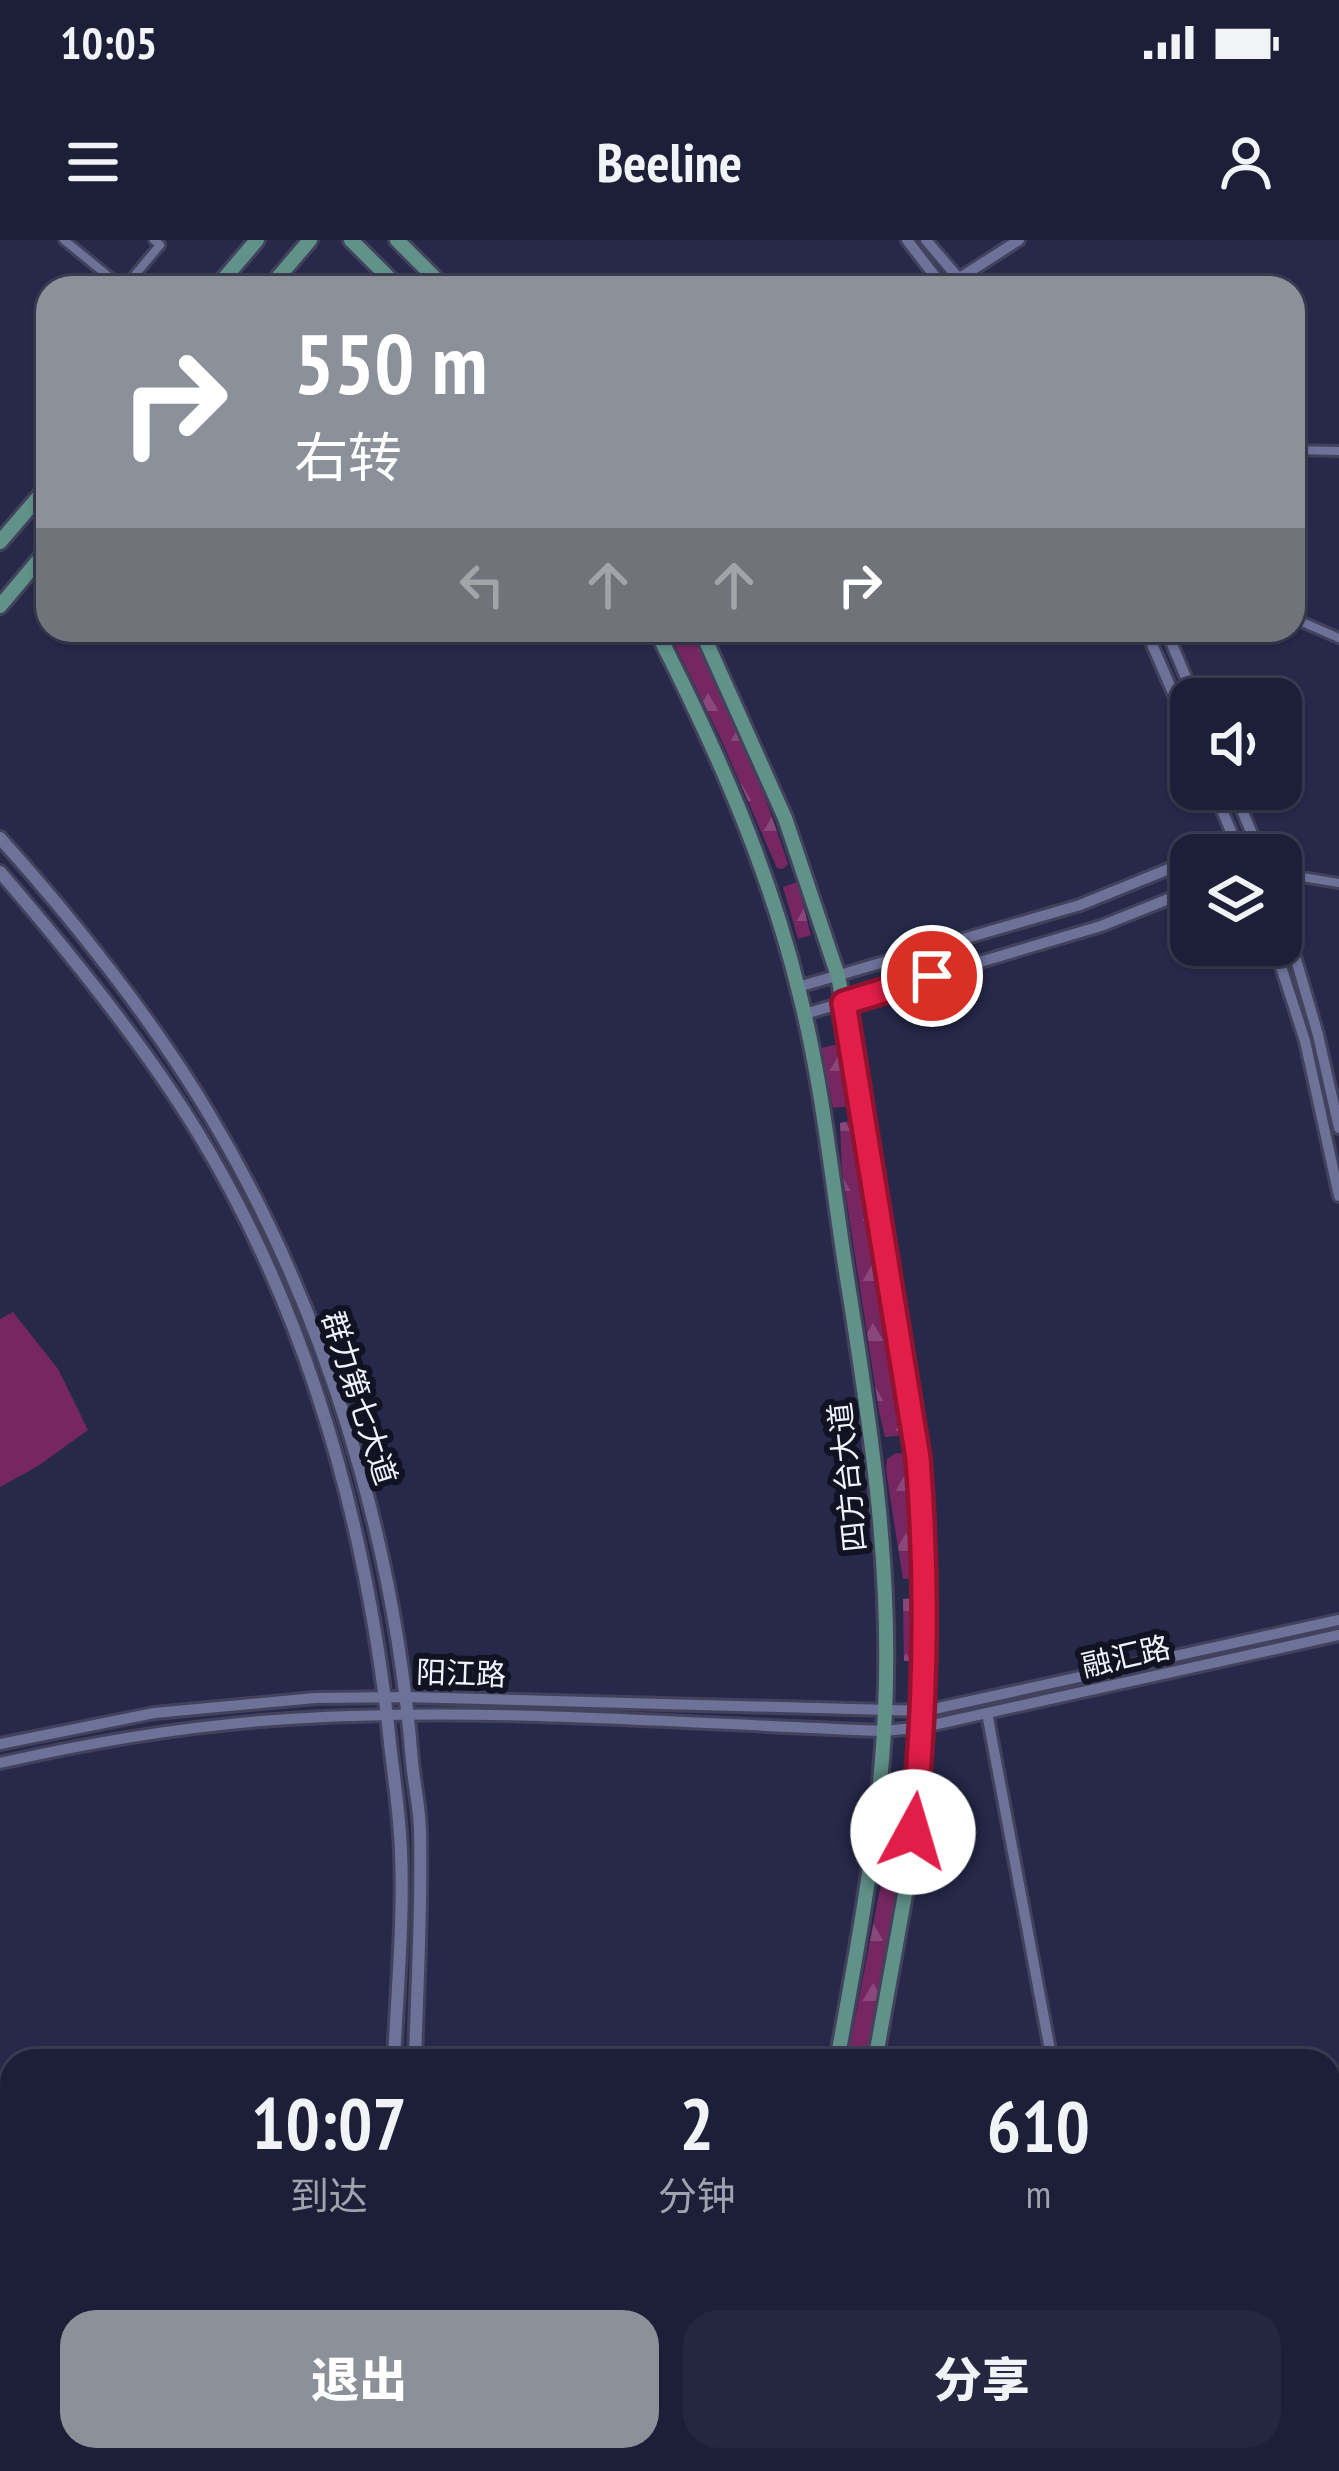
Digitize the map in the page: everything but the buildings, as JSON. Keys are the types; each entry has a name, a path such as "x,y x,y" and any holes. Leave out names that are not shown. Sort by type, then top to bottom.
{"main road":[{"path":"226,276 257,240"},
{"path":"279,276 310,240"},
{"path":"351,240 386,276"},
{"path":"397,240 433,276"},
{"path":"0,542 36,500"},
{"path":"0,606 36,563"},
{"name":"四方台大道","path":"662,642 741,815 798,987 876,1465 886,1591 884,1731 869,1881 839,2049"},
{"path":"706,642 785,818 838,976 918,1458 924,1719 908,1879 877,2049"},
{"name":"群力第七大道","path":"0,838 50,893 208,1113 281,1251 308,1314 361,1471 393,1598 420,1831 415,2049"},
{"name":"群力第七大道","path":"0,872 118,1020 197,1132 263,1257 295,1331 343,1474 373,1605 401,1850 394,2049"}],"street":[{"path":"64,240 108,276"},
{"path":"907,240 935,276"},
{"path":"926,240 958,276"},
{"path":"973,276 1019,240"},
{"path":"132,276 159,242"},
{"path":"1305,450 1339,451"},
{"path":"1305,623 1339,638"},
{"path":"1151,642 1170,686"},
{"path":"1171,642 1187,678"},
{"path":"1242,810 1251,833"},
{"path":"798,987 1080,905 1170,869"},
{"path":"1302,877 1339,883"},
{"path":"805,1014 1101,926 1170,898"},
{"path":"1281,966 1305,1041 1339,1196"},
{"path":"1298,966 1339,1128"},
{"name":"融汇路","path":"924,1719 1339,1620"},
{"name":"融汇路","path":"924,1719 987,1713 1339,1635"},
{"name":"阳江路","path":"0,1744 154,1713 290,1699 406,1696 885,1712 924,1719"},
{"path":"987,1713 1050,2049"},
{"name":"阳江路","path":"0,1763 174,1729 292,1718 409,1715 884,1731 924,1719"}],"green space":[{"path":"674,642 696,642 719,687 778,834 788,864 783,869 777,868"},
{"path":"797,882 811,935 798,939 783,887"},
{"path":"839,1044 850,1106 833,1108 821,1048"},
{"path":"853,1120 905,1435 885,1437 879,1411 842,1171 840,1123"},
{"path":"13,1312 58,1369 88,1430 0,1487 0,1319"},
{"path":"905,1454 910,1464 914,1578 903,1579 886,1470 887,1459"},
{"path":"914,1598 915,1661 904,1661 903,1599"},
{"path":"896,1770 907,1771 900,1829 890,1828"},
{"path":"888,1847 898,1851 892,1930 872,2049 849,2049"}],"route":[{"path":"913,1832 925,1712 918,1458 844,1003 932,976"}]}
